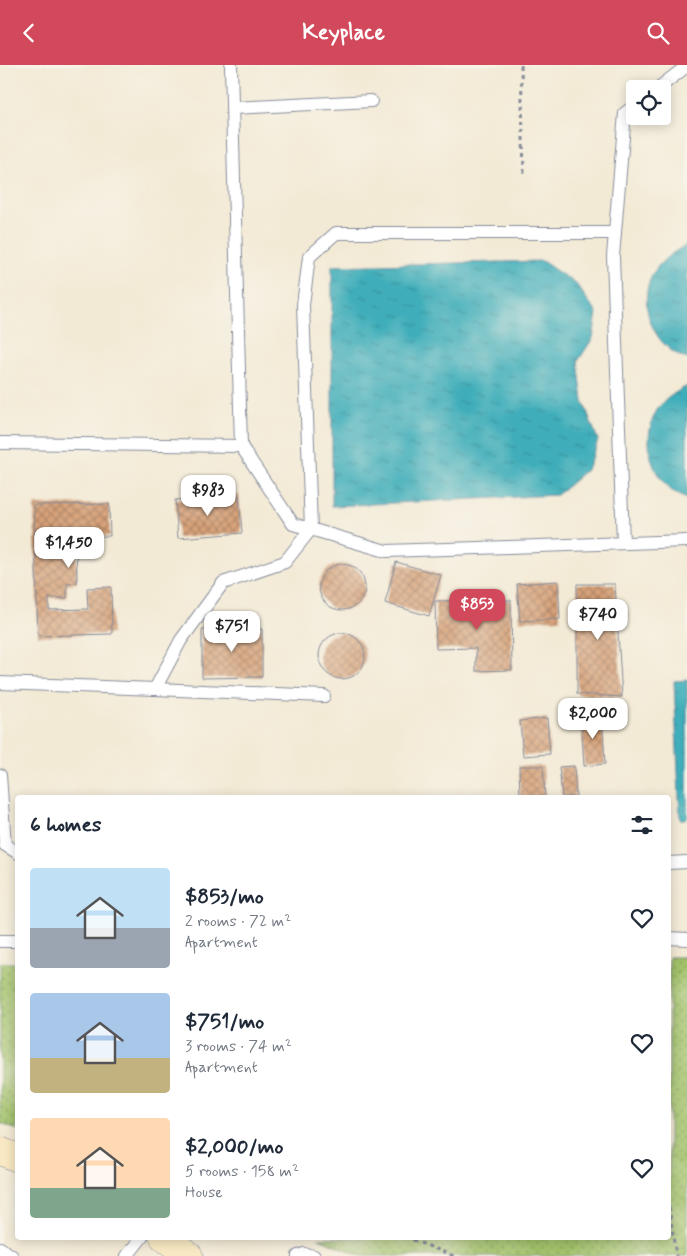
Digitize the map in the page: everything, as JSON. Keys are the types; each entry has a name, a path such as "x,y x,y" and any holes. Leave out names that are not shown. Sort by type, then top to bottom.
{"main road":[{"path":"0,1151 15,1156"},
{"path":"168,1240 189,1256"}],"lane":[{"path":"232,65 241,446 293,524 386,551 687,541"},
{"path":"669,80 687,66"},
{"path":"233,108 372,101"},
{"path":"623,543 613,256 626,112"},
{"path":"156,689 181,640 223,583 285,562 311,529 303,305 310,257 336,233 614,233"},
{"path":"0,443 241,446"},
{"path":"0,683 324,697"},
{"path":"0,775 5,845 15,851"},
{"path":"671,863 687,862"},
{"path":"671,938 687,939"},
{"path":"0,941 15,941"},
{"path":"127,1256 140,1240"},
{"path":"0,1248 12,1256"},
{"path":"298,1256 304,1254 314,1256"}],"path":[{"path":"521,65 524,174"},
{"path":"671,1221 676,1256"},
{"path":"413,1240 454,1256"}],"green space":[{"path":"671,957 687,957 687,1256 362,1256 324,1240 671,1240"},
{"path":"0,963 15,963 15,1129 0,1123"}],"water":[{"path":"687,245 687,359 675,353 664,344 656,333 650,321 647,308 647,294 650,281 659,265 670,255"},
{"path":"542,261 576,284 597,313 593,338 578,361 583,401 598,440 587,469 557,495 332,506 332,266"},
{"path":"687,386 687,499 675,493 657,474 649,449 649,435 657,410 663,402"},
{"path":"687,680 687,819 680,819 674,681"}],"building":[{"path":"239,495 242,533 178,538 175,500"},
{"path":"109,504 110,536 76,537 77,583 67,584 67,598 49,598 49,610 88,609 87,588 111,587 112,634 38,636 34,505"},
{"path":"396,562 441,575 429,616 385,603"},
{"path":"342,564 355,568 361,574 365,587 361,600 355,606 342,610 329,606 323,600 319,587 323,574 329,568"},
{"path":"558,581 560,619 520,621 517,584"},
{"path":"577,584 615,584 622,697 577,694"},
{"path":"511,600 512,670 476,671 476,648 436,649 435,601"},
{"path":"262,629 262,677 202,678 202,630"},
{"path":"342,633 355,637 361,643 365,656 361,669 355,675 342,679 329,675 323,669 319,656 323,643 329,637"},
{"path":"602,714 605,764 584,766 581,715"},
{"path":"547,718 550,754 523,756 520,721"},
{"path":"519,766 543,766 545,795 520,795"},
{"path":"574,766 576,795 562,795 559,767"}]}
